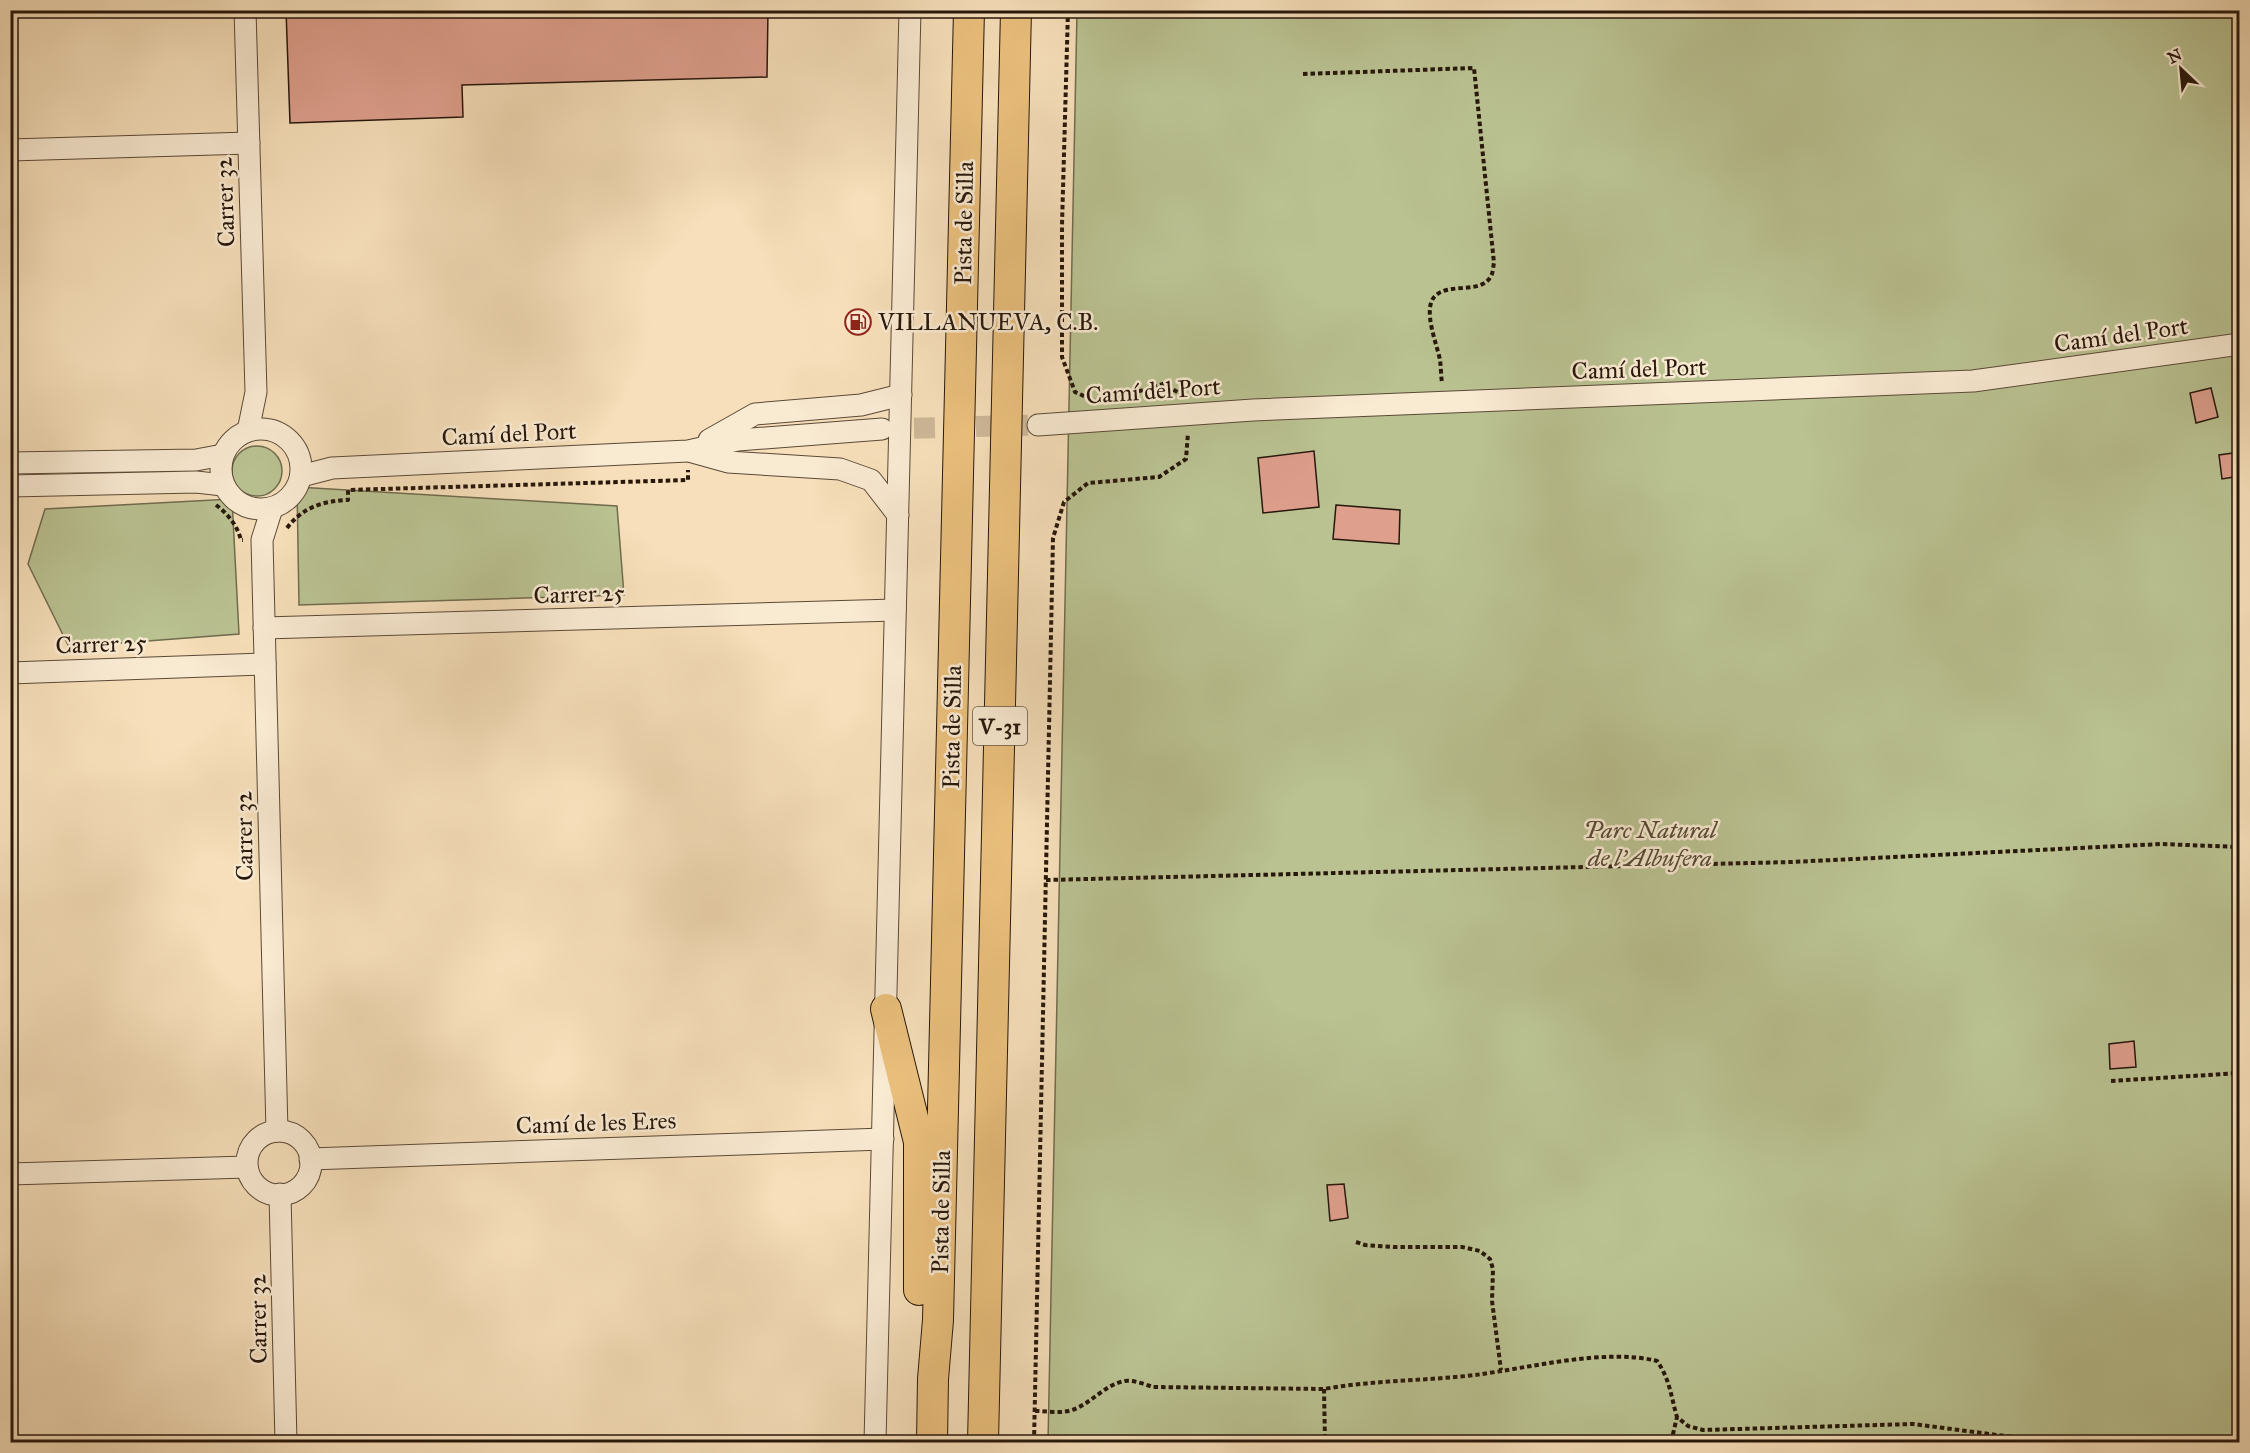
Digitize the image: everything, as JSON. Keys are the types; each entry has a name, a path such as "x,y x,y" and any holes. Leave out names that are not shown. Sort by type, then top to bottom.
{"highway":[{"name":"Pista de Silla","path":"932,1443 933,1379 938,1320 969,10"},
{"name":"Pista de Silla","path":"983,1443 1016,10"},
{"path":"886,1009 919,1143 919,1319 933,1379"}],"street":[{"name":"Carrer 32","path":"245,10 256,392 248,431"},
{"path":"875,1443 910,10"},
{"path":"10,150 249,143"},
{"name":"Camí del Port","path":"1038,424 1189,413 1973,381 2240,345"},
{"name":"Carrer 32","path":"256,392 274,431"},
{"name":"Camí del Port","path":"688,451 755,414 861,405 901,395"},
{"path":"10,486 196,482 218,494 232,499 247,508 260,510 273,508 291,496 301,476 301,465 293,445 284,436 274,431 261,429 237,436 223,455 218,494"},
{"name":"Camí del Port","path":"301,476 332,468 688,451 738,440 882,429"},
{"name":"Camí del Port","path":"688,451 728,462 840,469 871,480 898,515"},
{"path":"10,463 196,460 223,455"},
{"name":"Camí del Port","path":"298,455 332,468"},
{"name":"Carrer 32","path":"247,508 262,540"},
{"name":"Carrer 32","path":"273,508 262,540 277,1131"},
{"name":"Carrer 25","path":"264,628 896,610"},
{"name":"Carrer 25","path":"10,673 265,664"},
{"path":"277,1131 297,1136 305,1143 310,1159 309,1174 304,1183 296,1190 280,1194 265,1191 256,1185 247,1167 251,1147 267,1133 277,1131"},
{"name":"Camí de les Eres","path":"310,1159 883,1138"},
{"path":"10,1174 247,1167"},
{"name":"Carrer 32","path":"280,1194 286,1443"}],"path":[{"path":"1068,10 1062,225 1062,357 1075,392 1096,401 1104,400"},
{"path":"1303,75 1474,68 1494,263 1491,277 1482,284 1447,290 1435,296 1429,305 1429,317 1440,362 1442,402"},
{"path":"1034,1443 1053,538 1064,502 1088,483 1159,477 1186,459 1189,413 1186,397 1163,384 1113,399"},
{"path":"218,494 241,540 282,539 285,530 293,520 317,504 348,500 348,490 688,480 688,451"},
{"path":"1046,880 1791,862 2161,844 2240,847"},
{"path":"2111,1080 2240,1073"},
{"path":"1356,1242 1393,1247 1462,1247 1480,1251 1490,1259 1493,1269 1492,1301 1501,1371"},
{"path":"1035,1411 1074,1410 1110,1387 1124,1381 1153,1387 1324,1389 1349,1384 1474,1375 1627,1356 1657,1361 1665,1372 1670,1384 1677,1418 1672,1434 1673,1443"},
{"path":"1324,1389 1325,1443"},
{"path":"1677,1418 1688,1426 1703,1430 1913,1424 2051,1443"}],"green space":[{"name":"Parc Natural de l'Albufera","path":"1077,11 2239,11 2239,1442 1048,1442"},
{"path":"252,446 262,446 275,453 282,466 282,476 275,489 262,496 252,496 243,492 236,485 232,476 232,466 236,457 243,450"},
{"path":"297,487 617,506 624,595 299,605"},
{"path":"232,499 239,634 69,647 28,564 45,509"}],"building":[{"path":"286,10 768,10 767,77 462,85 463,117 290,123"},
{"path":"2211,388 2218,417 2196,423 2190,393"},
{"path":"1314,451 1319,507 1263,513 1258,458"},
{"path":"2240,452 2240,476 2222,479 2219,455"},
{"path":"1336,505 1400,510 1399,544 1333,539"},
{"path":"2134,1041 2136,1067 2110,1069 2109,1044"},
{"path":"1344,1184 1348,1218 1330,1221 1327,1185"}],"tunnel":[{"path":"883,429 1038,425"}],"place":[{"name":"VILLANUEVA, C.B.","path":"858,322"}]}
